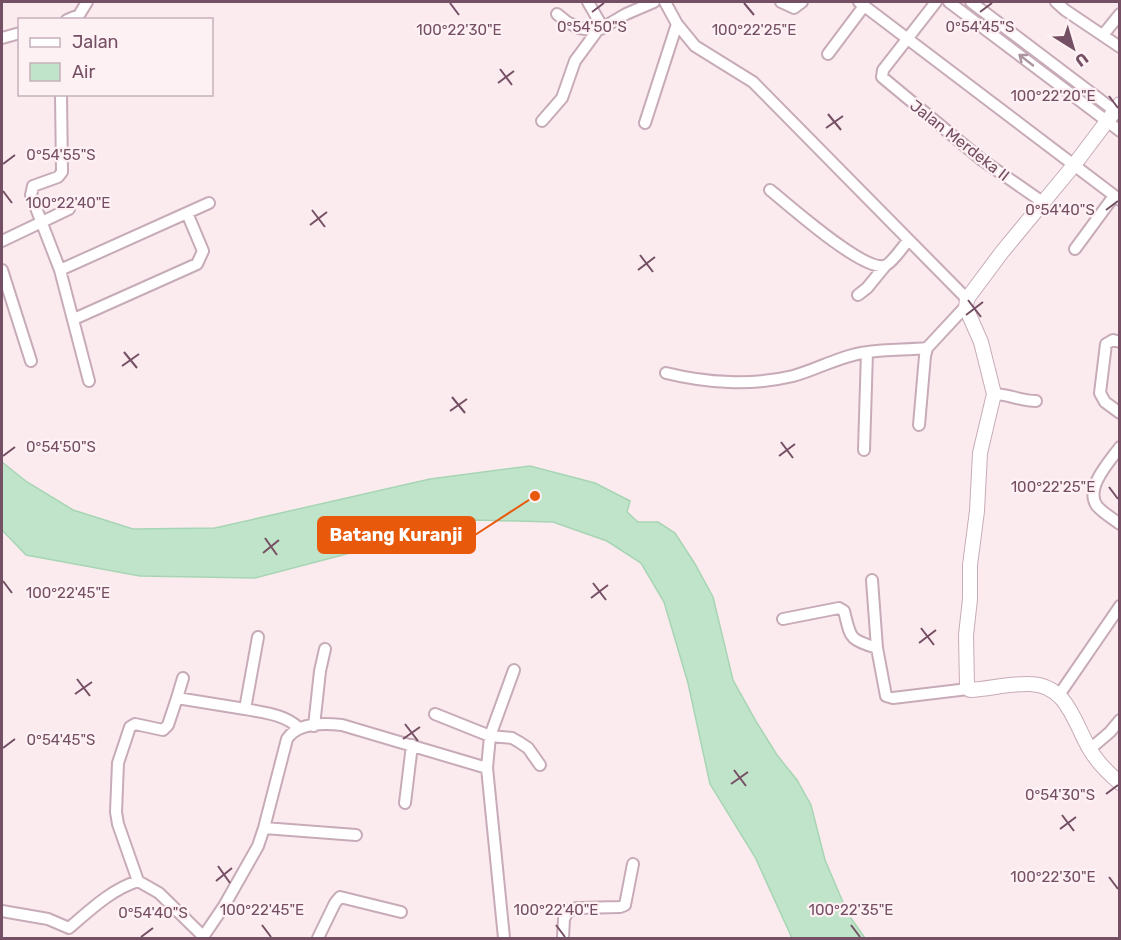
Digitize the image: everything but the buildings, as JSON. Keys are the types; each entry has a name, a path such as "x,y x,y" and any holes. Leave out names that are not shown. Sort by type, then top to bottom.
{"street":[{"path":"72,18 79,15 87,2"},
{"path":"588,2 600,29"},
{"path":"542,121 562,98 575,61 600,29 654,2"},
{"path":"665,2 677,24 694,46 753,82 786,113 966,302 981,342 994,394 980,453 977,511 970,565 970,599 966,635 967,686 971,690"},
{"path":"781,2 794,8 802,2"},
{"path":"906,39 936,2"},
{"path":"949,2 1049,78 1115,112"},
{"path":"971,2 1115,112 1119,131"},
{"path":"1056,2 1069,6 1119,46"},
{"path":"828,54 862,4 1117,198 1075,249"},
{"path":"557,14 579,28 600,29"},
{"path":"1103,35 1119,14"},
{"path":"645,123 677,24"},
{"path":"997,38 1005,27"},
{"path":"2,38 18,34"},
{"name":"Jalan Merdeka II","path":"906,39 881,73 883,79 973,153 1044,203"},
{"path":"1049,78 1057,67"},
{"path":"61,96 62,172 58,177 33,186 30,191 60,270 89,381"},
{"path":"919,425 927,348 966,302 1002,252 1044,203 1115,112"},
{"path":"770,190 831,240 854,255 879,266 885,266"},
{"path":"60,270 209,203"},
{"path":"2,241 69,209"},
{"path":"74,319 196,264 203,251 187,213"},
{"path":"858,296 909,240"},
{"path":"2,270 31,361"},
{"path":"1119,342 1113,339 1106,344 1099,389 1105,402 1119,412"},
{"path":"666,373 690,379 724,382 767,379 792,376 867,352 927,348"},
{"path":"864,450 867,352"},
{"path":"994,394 1003,394 1024,401 1036,401"},
{"path":"1119,447 1097,483 1093,494 1097,506 1119,524"},
{"path":"872,580 877,648 884,690 889,698 1028,684 1046,686 1059,695 1075,718 1090,749 1119,783"},
{"path":"1059,695 1119,606"},
{"path":"783,619 839,608 844,611 848,630 853,638 877,648"},
{"path":"245,709 258,637"},
{"path":"314,726 320,671 325,649"},
{"path":"504,939 488,768 490,736 514,670"},
{"path":"183,678 168,725 164,730 135,724 130,727 118,763 117,824 138,881 159,893 204,938 258,846 287,739 293,731 314,726 342,725 488,768"},
{"path":"177,698 275,714 291,720 299,728"},
{"path":"435,714 490,736 505,737 519,742 528,748 540,765"},
{"path":"1090,749 1110,732 1119,720"},
{"path":"405,803 412,745"},
{"path":"264,828 356,835"},
{"path":"563,939 564,919 568,910 625,905 633,864"},
{"path":"2,911 48,919 67,933 106,897 127,884 138,881"},
{"path":"318,939 340,897 401,912"}],"water":[{"path":"2,462 27,482 73,510 133,529 215,528 430,479 530,466 595,483 630,501 627,512 638,522 658,522 675,533 713,597 733,680 757,723 777,755 797,780 811,805 825,860 848,914 865,938 792,938 755,857 710,784 688,683 664,602 641,563 607,541 553,522 476,520 255,578 140,576 26,555 2,530"}],"place":[{"name":"Batang Kuranji","path":"535,496"}]}
